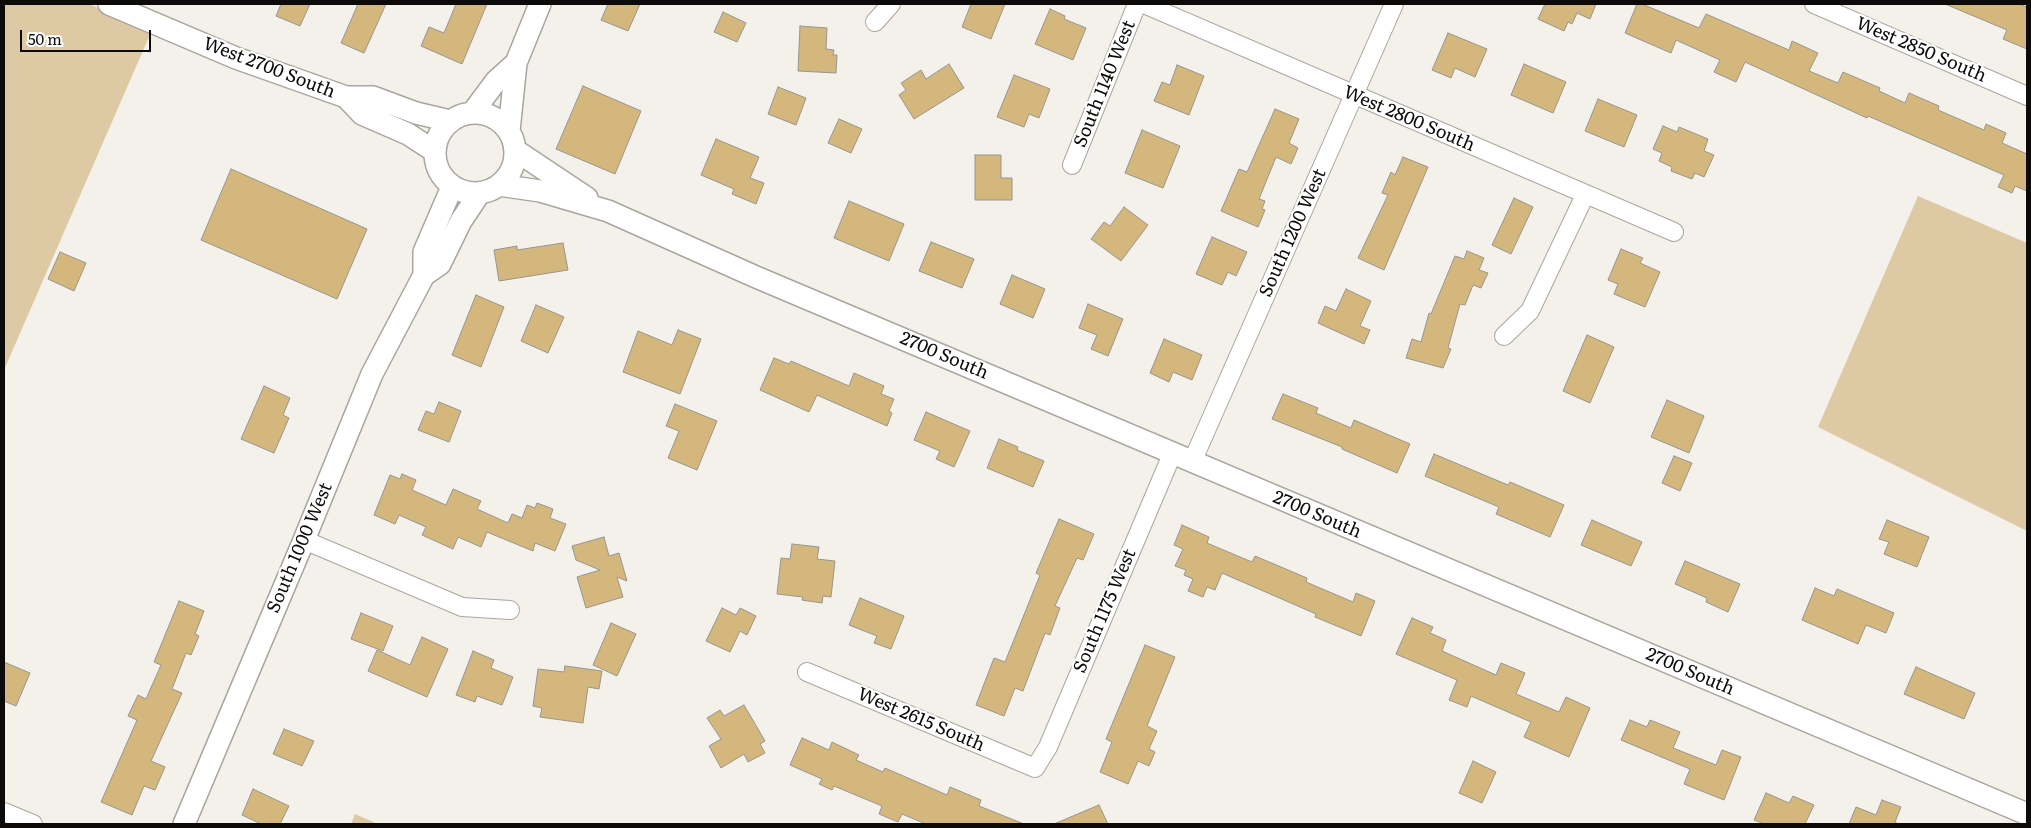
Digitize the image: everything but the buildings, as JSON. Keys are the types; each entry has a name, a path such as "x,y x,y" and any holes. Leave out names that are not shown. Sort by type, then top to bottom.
{"main road":[{"name":"West 2700 South","path":"109,4 236,58 346,97 373,97 416,114 450,121"},
{"path":"540,4 516,63 512,141 512,170 499,185 490,191 479,194 467,193 452,188 440,173 435,162 434,151 439,134 450,121 461,115 473,112 484,114 493,117 512,141 608,212"},
{"path":"473,112 496,81 516,63"},
{"name":"West 2700 South","path":"346,97 362,114 408,134 434,151"},
{"path":"499,185 540,190 608,212"},
{"name":"South 1000 West","path":"184,824 372,374 424,275 424,252 452,188"},
{"name":"South 1000 West","path":"424,275 440,264 460,221 479,194"},
{"name":"2700 South","path":"608,212 756,277 1173,452 1192,462 2027,814"}],"street":[{"path":"875,22 891,4"},
{"name":"South 1140 West","path":"1072,165 1137,4"},
{"name":"West 2800 South","path":"1144,4 1674,232"},
{"name":"South 1200 West","path":"1192,462 1394,4"},
{"name":"West 2850 South","path":"1814,4 2027,96"},
{"path":"1504,336 1530,311 1585,195"},
{"name":"South 1175 West","path":"1035,768 1048,747 1173,452"},
{"path":"304,540 462,607 510,610"},
{"name":"West 2615 South","path":"807,672 1035,768"},
{"path":"4,812 33,824"}],"shaded area":[{"path":"4,4 89,4 152,30 4,370"},
{"path":"1918,196 2027,243 2027,531 1818,427"},
{"path":"355,814 378,824 351,824"}]}
